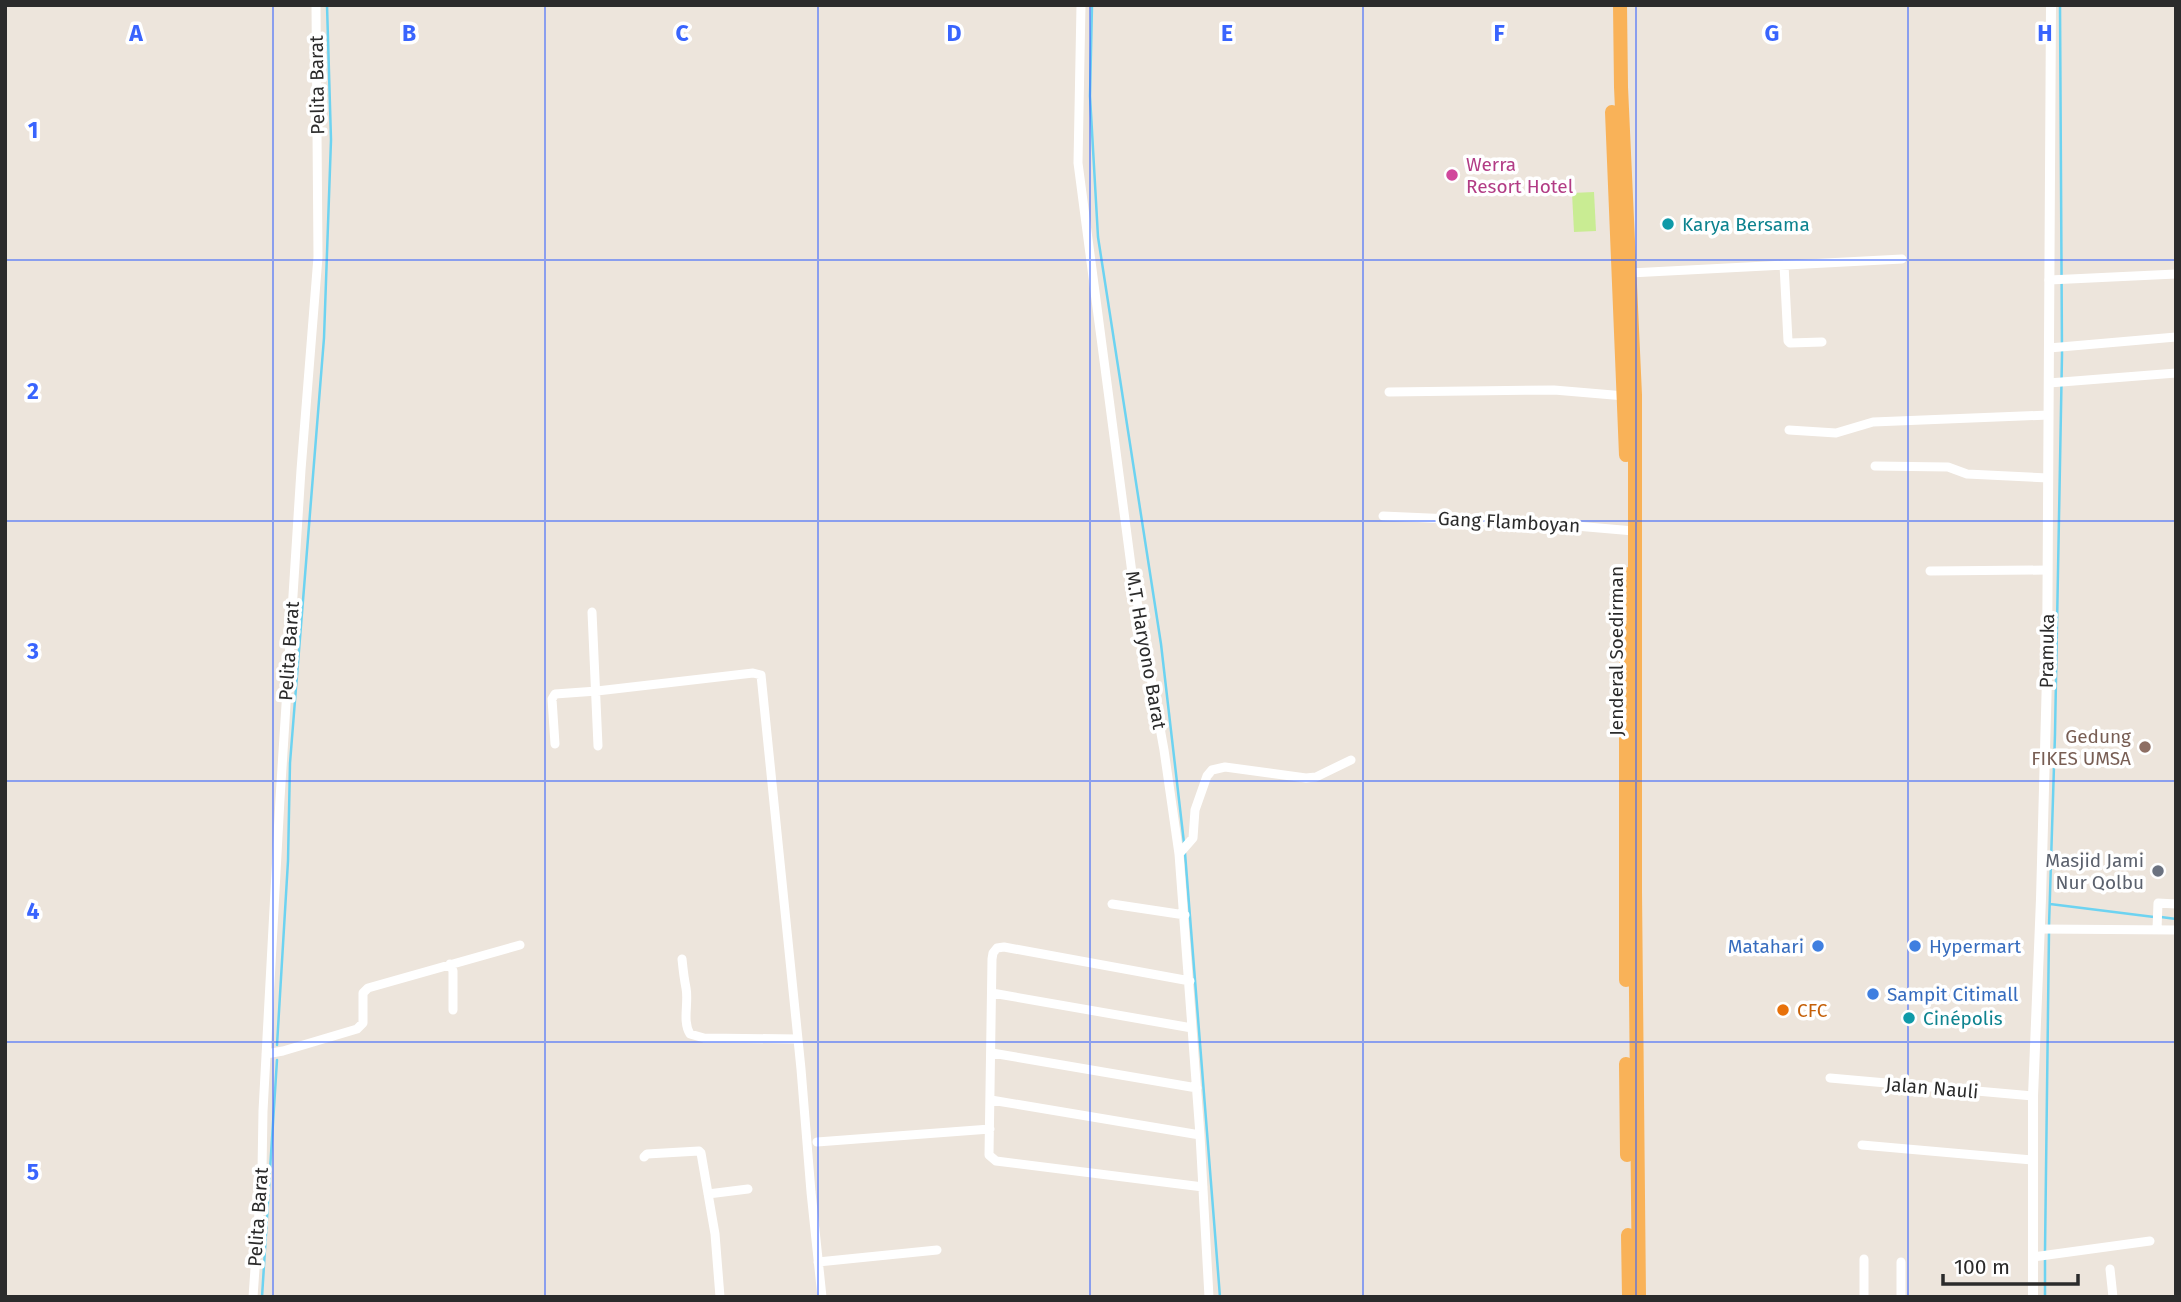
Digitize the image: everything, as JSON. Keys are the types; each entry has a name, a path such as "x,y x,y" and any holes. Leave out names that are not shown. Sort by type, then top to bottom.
{"highway":[{"name":"Jenderal Soedirman","path":"1611,5 1614,173 1630,530"},
{"name":"Jenderal Soedirman","path":"1620,5 1621,86 1635,395 1630,530 1629,1297"},
{"name":"Jenderal Soedirman","path":"1630,893 1639,1297"}],"street":[{"name":"Pelita Barat","path":"253,1297 292,608 318,257 316,5"},
{"name":"M.T. Haryono Barat","path":"1081,5 1077,146 1081,194 1132,573 1164,750 1179,854 1190,981 1209,1297"},
{"name":"Pramuka","path":"2033,1297 2037,1256 2032,1160 2033,1096 2047,929 2048,415 2057,348 2052,280 2052,5"},
{"path":"1630,273 1902,259"},
{"path":"1784,265 1788,341 1822,342"},
{"path":"2052,280 2176,274"},
{"path":"2057,348 2176,337"},
{"path":"2053,382 2176,373"},
{"path":"1389,392 1554,390 1625,396"},
{"path":"1789,430 1836,433 1873,422 2048,415"},
{"path":"1875,466 1948,467 1967,474 2048,478"},
{"name":"Gang Flamboyan","path":"1383,516 1630,530"},
{"path":"1930,571 2048,570"},
{"path":"592,612 598,746"},
{"path":"555,744 553,696 753,673 761,675 822,1297"},
{"path":"1179,854 1193,838 1195,810 1207,776 1212,771 1225,767 1307,778 1316,777 1351,760"},
{"path":"2157,929 2158,903 2176,904"},
{"path":"1112,904 1185,915"},
{"path":"2047,929 2176,930"},
{"path":"266,1054 357,1029 365,1019 363,993 366,989 520,945"},
{"path":"1190,981 1004,947 997,948 993,953 989,1155 996,1161 1203,1187"},
{"path":"682,959 687,1028 690,1034 704,1038 798,1039"},
{"path":"450,964 453,971 453,1010"},
{"path":"992,993 1192,1028"},
{"path":"992,1053 1197,1088"},
{"name":"Jalan Nauli","path":"1830,1078 2033,1096"},
{"path":"990,1100 1200,1135"},
{"path":"817,1142 990,1129"},
{"path":"1862,1145 2032,1160"},
{"path":"644,1157 648,1154 699,1151 702,1156 715,1234 720,1297"},
{"path":"708,1194 748,1189"},
{"path":"2037,1256 2150,1241"},
{"path":"818,1262 937,1250"},
{"path":"1864,1259 1864,1297"},
{"path":"1901,1262 1901,1297"},
{"path":"2110,1269 2113,1297"}],"green space":[{"path":"1594,192 1596,231 1574,232 1572,193"}],"waterway":[{"path":"277,1045 288,861 290,763 324,338 331,140 327,5"},
{"path":"1092,5 1090,96 1098,237 1161,644 1184,843"},
{"path":"2049,926 2062,355 2060,5"},
{"path":"1185,853 1220,1297"},
{"path":"2050,904 2154,917"},
{"path":"2161,917 2176,919"},
{"path":"2045,1251 2049,932"},
{"path":"262,1297 277,1060"},
{"path":"2045,1258 2045,1297"}],"place":[{"name":"Werra Resort Hotel","path":"1452,175"},
{"name":"Karya Bersama","path":"1668,224"},
{"name":"Gedung FIKES UMSA","path":"2145,747"},
{"name":"Masjid Jami Nur Qolbu","path":"2158,871"},
{"name":"Matahari","path":"1818,946"},
{"name":"Hypermart","path":"1915,946"},
{"name":"Sampit Citimall","path":"1873,994"},
{"name":"CFC","path":"1783,1010"},
{"name":"Cinépolis","path":"1909,1018"}]}
